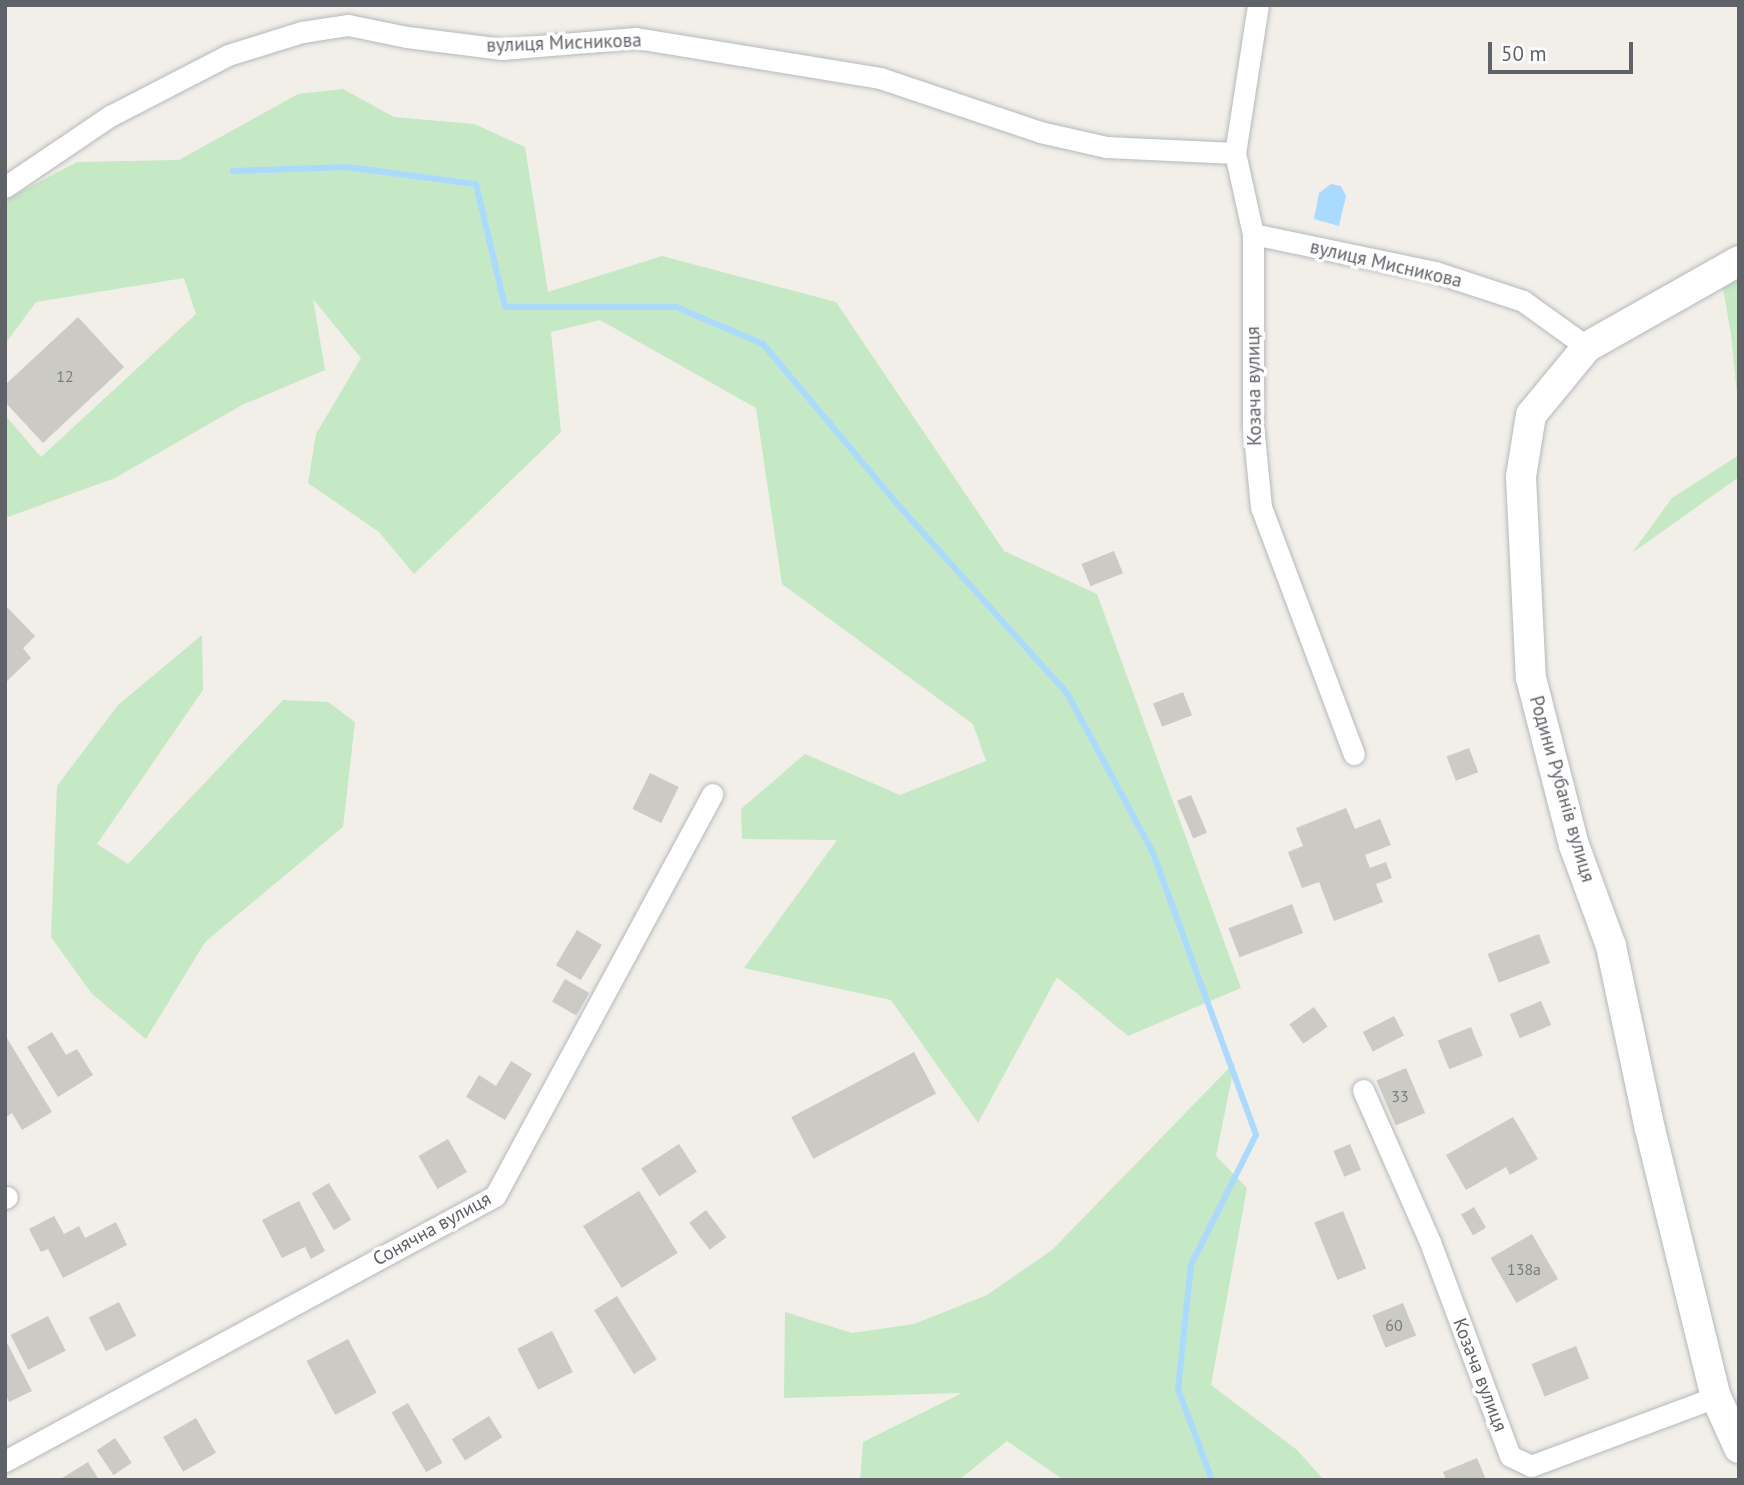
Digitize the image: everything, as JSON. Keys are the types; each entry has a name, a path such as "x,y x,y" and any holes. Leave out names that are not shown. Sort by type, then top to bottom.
{"street":[{"name":"Козача вулиця","path":"1258,5 1236,153 1253,234 1253,425 1261,507 1354,754"},
{"name":"вулиця Мисникова","path":"5,187 110,116 228,55 302,32 348,24 407,37 502,49 636,38 880,78 1040,132 1106,147 1236,153"},
{"name":"вулиця Мисникова","path":"1253,234 1435,271 1523,301 1587,347"},
{"name":"Родини Рубанів вулиця","path":"1739,261 1587,347 1531,415 1521,477 1531,678 1574,845 1611,946 1650,1129 1716,1397 1739,1448"},
{"name":"Сонячна вулиця","path":"5,1461 495,1196 712,794"},
{"name":"Козача вулиця","path":"1363,1090 1430,1242 1510,1456 1531,1466 1716,1397"}],"green space":[{"path":"343,89 394,117 474,124 525,147 548,292 662,256 836,302 1004,551 1097,594 1241,988 1128,1036 1057,977 978,1123 891,1000 744,968 837,840 742,839 741,809 805,754 900,795 986,761 973,724 782,584 756,408 600,320 551,332 561,432 414,574 379,532 308,483 316,434 361,358 313,299 325,370 242,405 115,478 5,518 5,415 41,457 196,314 184,278 36,302 5,344 5,200 77,162 179,160 298,94"},
{"path":"1739,261 1738,404 1731,334 1720,271"},
{"path":"1739,455 1739,477 1632,553 1672,498"},
{"path":"202,635 203,690 97,844 128,864 283,700 328,702 355,722 343,827 205,942 146,1039 92,994 51,937 57,786 118,705"},
{"path":"1235,1062 1216,1156 1247,1188 1211,1385 1297,1450 1324,1480 1064,1480 1007,1441 959,1480 860,1480 863,1442 962,1393 784,1398 785,1312 852,1333 914,1324 987,1295 1052,1250"}],"water":[{"path":"1331,184 1341,186 1346,196 1339,226 1314,219 1319,193"}],"building":[{"path":"78,317 124,367 43,443 5,402 5,385"},
{"path":"1114,551 1123,573 1091,586 1082,564"},
{"path":"5,605 35,636 23,648 31,658 5,683"},
{"path":"1183,692 1192,715 1162,727 1153,703"},
{"path":"1469,748 1478,772 1456,781 1447,757"},
{"path":"650,773 679,787 661,823 632,809"},
{"path":"1191,795 1207,833 1193,839 1177,801"},
{"path":"1346,808 1355,829 1380,819 1391,845 1365,855 1370,868 1386,862 1392,878 1376,884 1383,902 1334,921 1319,882 1302,888 1288,852 1303,846 1296,828"},
{"path":"1292,904 1303,933 1240,957 1229,928"},
{"path":"577,930 602,945 581,980 556,965"},
{"path":"1539,934 1550,963 1499,983 1488,954"},
{"path":"565,979 589,993 576,1016 552,1002"},
{"path":"1541,1001 1551,1025 1520,1038 1510,1014"},
{"path":"1314,1007 1328,1027 1303,1044 1289,1024"},
{"path":"1394,1016 1404,1036 1373,1051 1363,1032"},
{"path":"1471,1027 1483,1056 1449,1069 1438,1040"},
{"path":"52,1032 66,1055 77,1049 93,1075 58,1097 27,1047"},
{"path":"5,1035 52,1112 22,1130 12,1113 5,1118"},
{"path":"914,1052 936,1093 813,1159 791,1117"},
{"path":"511,1061 532,1074 505,1120 466,1097 479,1075 496,1086"},
{"path":"1406,1068 1425,1113 1396,1126 1377,1081"},
{"path":"1513,1117 1538,1159 1510,1175 1506,1167 1466,1190 1446,1155"},
{"path":"448,1139 467,1172 438,1189 419,1156"},
{"path":"679,1144 697,1172 659,1196 641,1169"},
{"path":"1350,1144 1361,1170 1344,1177 1333,1151"},
{"path":"329,1183 351,1220 334,1230 312,1193"},
{"path":"639,1191 678,1253 622,1288 583,1226"},
{"path":"299,1201 325,1251 311,1259 305,1247 282,1258 262,1220"},
{"path":"1474,1207 1486,1228 1473,1235 1461,1214"},
{"path":"706,1210 726,1237 710,1250 689,1223"},
{"path":"1343,1211 1366,1268 1337,1280 1314,1223"},
{"path":"54,1216 64,1234 79,1226 85,1238 116,1222 127,1245 63,1278 48,1249 41,1252 29,1229"},
{"path":"1532,1234 1558,1279 1516,1303 1490,1258"},
{"path":"617,1296 657,1360 634,1374 594,1310"},
{"path":"119,1302 136,1336 106,1351 89,1317"},
{"path":"1403,1303 1416,1335 1386,1348 1372,1315"},
{"path":"48,1316 66,1351 28,1370 11,1335"},
{"path":"552,1331 573,1372 538,1390 517,1349"},
{"path":"5,1339 32,1391 9,1402 5,1394"},
{"path":"348,1339 377,1393 335,1415 307,1361"},
{"path":"1576,1346 1589,1378 1545,1396 1531,1364"},
{"path":"408,1403 442,1463 426,1472 392,1412"},
{"path":"489,1416 502,1437 465,1461 452,1439"},
{"path":"196,1418 216,1453 183,1472 163,1437"},
{"path":"115,1438 132,1463 114,1475 97,1450"},
{"path":"1477,1458 1486,1480 1446,1480 1443,1472"},
{"path":"88,1462 99,1480 59,1480"}],"waterway":[{"path":"233,171 346,167 476,184 505,307 676,307 763,344 899,506 1067,693 1153,853 1256,1135 1191,1265 1178,1389 1212,1480"}]}
